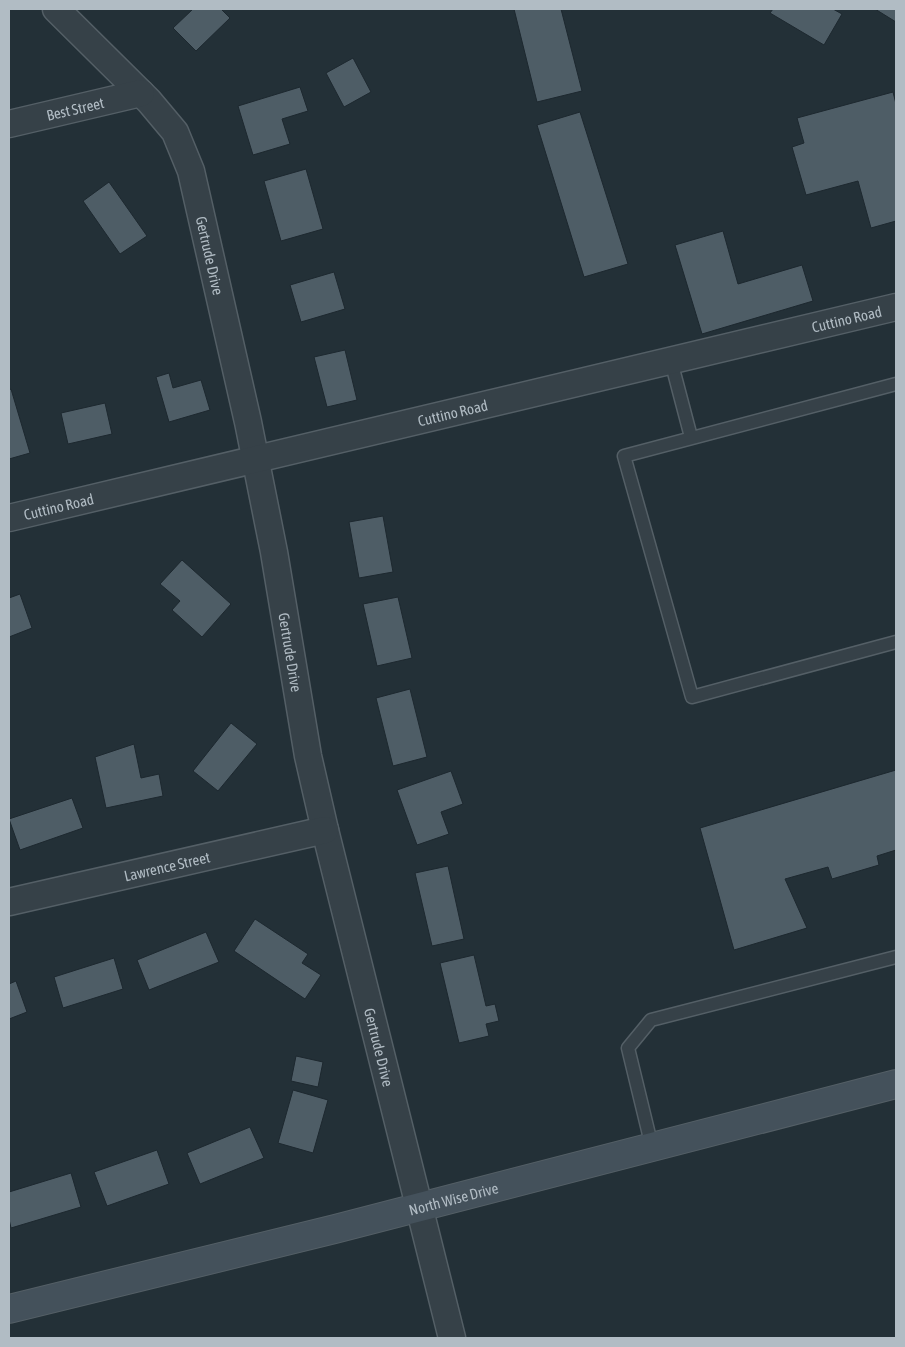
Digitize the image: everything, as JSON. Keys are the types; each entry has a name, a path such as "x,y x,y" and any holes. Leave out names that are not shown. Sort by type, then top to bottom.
{"street":[{"name":"Gertrude Drive","path":"56,9 141,93 175,132 191,171 274,552 308,756 452,1338"},
{"name":"Best Street","path":"9,124 141,93"},
{"name":"Cuttino Road","path":"9,518 896,307"},
{"name":"Lawrence Street","path":"9,902 325,830"},
{"name":"North Wise Drive","path":"9,1309 419,1208 896,1084"}],"lane":[{"path":"671,360 691,437"},
{"path":"896,384 624,456 692,697 896,642"},
{"path":"652,1148 628,1048 651,1020 896,957"}],"building":[{"path":"193,9 221,9 230,18 196,51 173,28"},
{"path":"514,9 561,9 582,91 537,102"},
{"path":"773,9 833,9 842,14 824,45 770,13"},
{"path":"875,9 896,9 896,22"},
{"path":"353,58 371,92 344,107 326,73"},
{"path":"300,87 308,111 282,119 290,144 253,155 238,106"},
{"path":"893,92 896,104 896,221 871,228 858,181 806,195 792,147 804,143 797,118"},
{"path":"580,112 628,264 584,277 537,125"},
{"path":"306,169 323,229 281,241 264,181"},
{"path":"109,182 147,236 120,254 83,201"},
{"path":"723,231 738,284 802,265 813,301 702,334 675,245"},
{"path":"334,272 345,309 301,322 290,285"},
{"path":"345,350 357,400 327,407 314,357"},
{"path":"169,373 173,388 201,380 210,410 169,422 156,377"},
{"path":"11,389 30,453 9,459 9,390"},
{"path":"105,403 112,434 68,444 61,413"},
{"path":"383,516 393,572 359,578 349,522"},
{"path":"182,560 231,604 202,637 172,610 180,601 160,584"},
{"path":"20,594 32,628 9,637 9,598"},
{"path":"398,597 412,658 377,666 363,604"},
{"path":"410,689 427,757 393,766 376,698"},
{"path":"231,723 257,744 218,791 193,771"},
{"path":"134,744 141,778 159,774 163,796 106,808 95,757"},
{"path":"896,770 896,850 877,856 879,865 832,879 828,867 785,879 807,928 734,950 700,828"},
{"path":"451,771 463,804 441,812 449,834 417,845 397,790"},
{"path":"72,798 83,828 20,850 9,819"},
{"path":"448,866 464,939 432,946 415,873"},
{"path":"255,919 308,954 302,963 321,975 305,999 234,951"},
{"path":"206,932 219,962 149,990 137,960"},
{"path":"474,955 486,1006 495,1004 499,1021 486,1024 489,1036 459,1043 440,963"},
{"path":"114,958 123,989 63,1008 54,977"},
{"path":"16,981 27,1012 9,1019 9,984"},
{"path":"296,1056 323,1062 318,1087 291,1081"},
{"path":"293,1090 328,1100 313,1153 278,1143"},
{"path":"250,1127 264,1158 200,1184 187,1153"},
{"path":"157,1150 169,1184 107,1206 94,1172"},
{"path":"71,1173 81,1207 11,1228 9,1192"}]}
